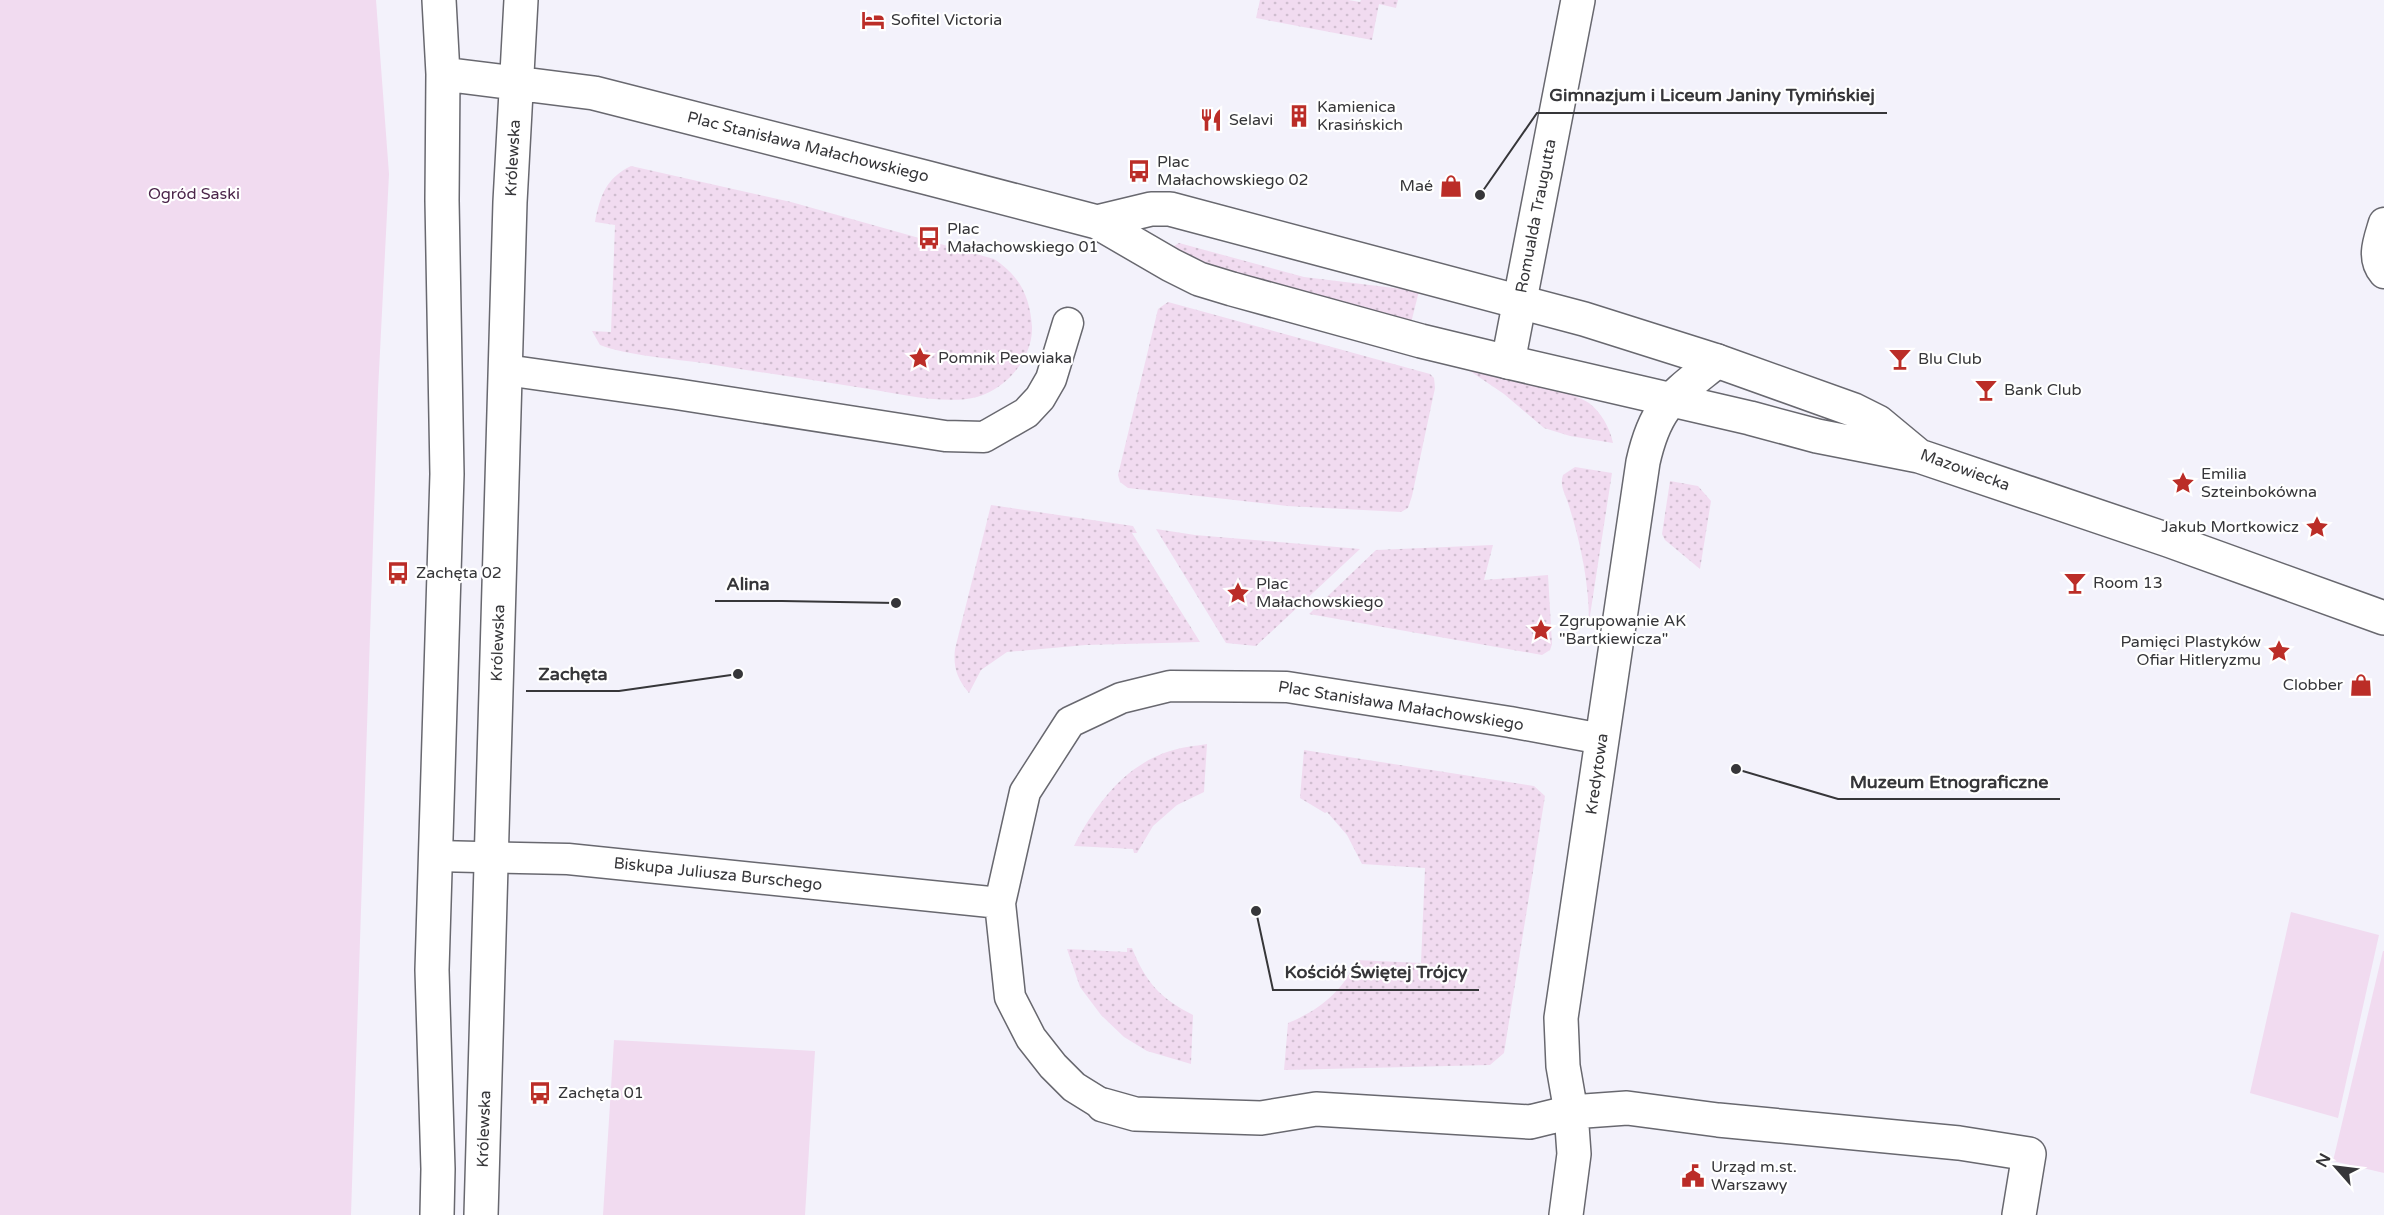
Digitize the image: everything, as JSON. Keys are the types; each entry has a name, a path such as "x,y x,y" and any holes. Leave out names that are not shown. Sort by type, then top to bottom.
{"street":[{"path":"437,1215 438,1168 432,970 447,474 442,200 443,74 440,0"},
{"name":"Królewska","path":"481,1215 510,202 521,0"},
{"name":"Romualda Traugutta","path":"1508,362 1578,0"},
{"path":"443,74 517,82"},
{"name":"Plac Stanisława Małachowskiego","path":"517,82 621,99 1097,222 1199,279 1421,341 1750,418 1816,436 1919,456"},
{"name":"Plac Stanisława Małachowskiego","path":"1097,222 1151,209 1170,209 1436,282 1519,302"},
{"name":"Mazowiecka","path":"1519,302 1717,361 1854,410 1878,422 1919,456 2168,540 2384,618"},
{"name":"Kredytowa","path":"1566,1215 1574,1154 1571,1112 1563,1066 1561,1018 1643,462 1652,428 1669,400 1717,361"},
{"name":"Plac Stanisława Małachowskiego","path":"1103,1105 1135,1114 1261,1118 1316,1109 1530,1122 1571,1112 1627,1108 1718,1120 1959,1143 2029,1154 2019,1215"}],"lane":[{"path":"2384,223 2376,257 2384,273"},
{"path":"506,370 945,436 984,437 1026,412 1040,398 1051,379 1068,323"},
{"name":"Plac Stanisława Małachowskiego","path":"1103,1105 1074,1087 1053,1066 1031,1038 1010,997 1000,903 1024,792 1070,722 1121,698 1170,686 1287,687 1602,739"},
{"name":"Biskupa Juliusza Burschego","path":"436,856 568,859 1000,903"}],"green space":[{"name":"Ogród Saski","path":"0,0 376,0 389,174 378,391 351,1215 0,1215"},
{"path":"1260,0 1360,2 1361,0 1398,0 1396,8 1379,4 1372,40 1256,18"},
{"path":"631,166 791,202 994,259 1017,280 1029,306 1031,339 1023,361 1007,380 988,393 977,397 952,400 908,396 650,356 600,345 592,331 611,332 615,225 595,222 602,196 610,182"},
{"path":"1179,243 1304,277 1419,291 1411,323 1220,270 1175,251 1174,246"},
{"path":"1168,302 1430,374 1434,378 1435,388 1408,508 1401,512 1287,506 1128,488 1120,482 1118,475 1158,309"},
{"path":"1470,371 1549,388 1589,403 1607,426 1613,443 1570,436 1544,428 1504,394"},
{"path":"1575,467 1612,473 1589,622 1588,593 1583,564 1562,483 1563,475"},
{"path":"1670,481 1698,486 1711,501 1700,569 1665,540 1662,534"},
{"path":"991,505 1133,526 1137,533 1132,533 1200,642 1086,645 1007,652 981,670 969,693 961,683 957,672 955,649"},
{"path":"1156,529 1195,535 1360,549 1256,646 1226,643"},
{"path":"1493,545 1484,580 1548,575 1552,644 1550,650 1542,655 1309,614 1376,550"},
{"path":"1207,744 1204,792 1177,805 1153,826 1137,853 1134,853 1133,849 1074,846 1102,802 1125,776 1154,757"},
{"path":"1304,750 1534,786 1545,796 1504,1053 1490,1065 1284,1070 1288,1023 1329,999 1345,981 1356,960 1421,963 1425,868 1362,864 1347,835 1327,812 1325,813 1300,798"},
{"path":"2291,912 2379,935 2338,1118 2250,1093"},
{"path":"1127,948 1132,948 1143,971 1155,988 1163,996 1193,1015 1191,1064 1147,1051 1124,1037 1101,1015 1080,987 1067,949 1127,952"},
{"path":"2384,951 2384,1173 2333,1161"},
{"path":"614,1040 815,1051 805,1215 603,1215"}],"place":[{"name":"Sofitel Victoria","path":"873,20"},
{"name":"Kamienica Krasińskich","path":"1299,116"},
{"name":"Selavi","path":"1211,120"},
{"name":"Plac Małachowskiego 02","path":"1139,171"},
{"name":"Maé","path":"1451,186"},
{"name":"Gimnazjum i Liceum Janiny Tymińskiej","path":"1480,195"},
{"name":"Plac Małachowskiego 01","path":"929,238"},
{"name":"Pomnik Peowiaka","path":"920,358"},
{"name":"Blu Club","path":"1900,359"},
{"name":"Bank Club","path":"1986,390"},
{"name":"Emilia Szteinbokówna","path":"2183,483"},
{"name":"Jakub Mortkowicz","path":"2317,527"},
{"name":"Zachęta 02","path":"398,573"},
{"name":"Room 13","path":"2075,583"},
{"name":"Plac Małachowskiego","path":"1238,593"},
{"name":"Alina","path":"896,603"},
{"name":"Zgrupowanie AK \"Bartkiewicza\"","path":"1541,630"},
{"name":"Pamięci Plastyków Ofiar Hitleryzmu","path":"2279,651"},
{"name":"Zachęta","path":"738,674"},
{"name":"Clobber","path":"2361,685"},
{"name":"Muzeum Etnograficzne","path":"1736,769"},
{"name":"Kościół Świętej Trójcy","path":"1256,911"},
{"name":"Zachęta 01","path":"540,1093"},
{"name":"Urząd m.st. Warszawy","path":"1693,1176"}]}
